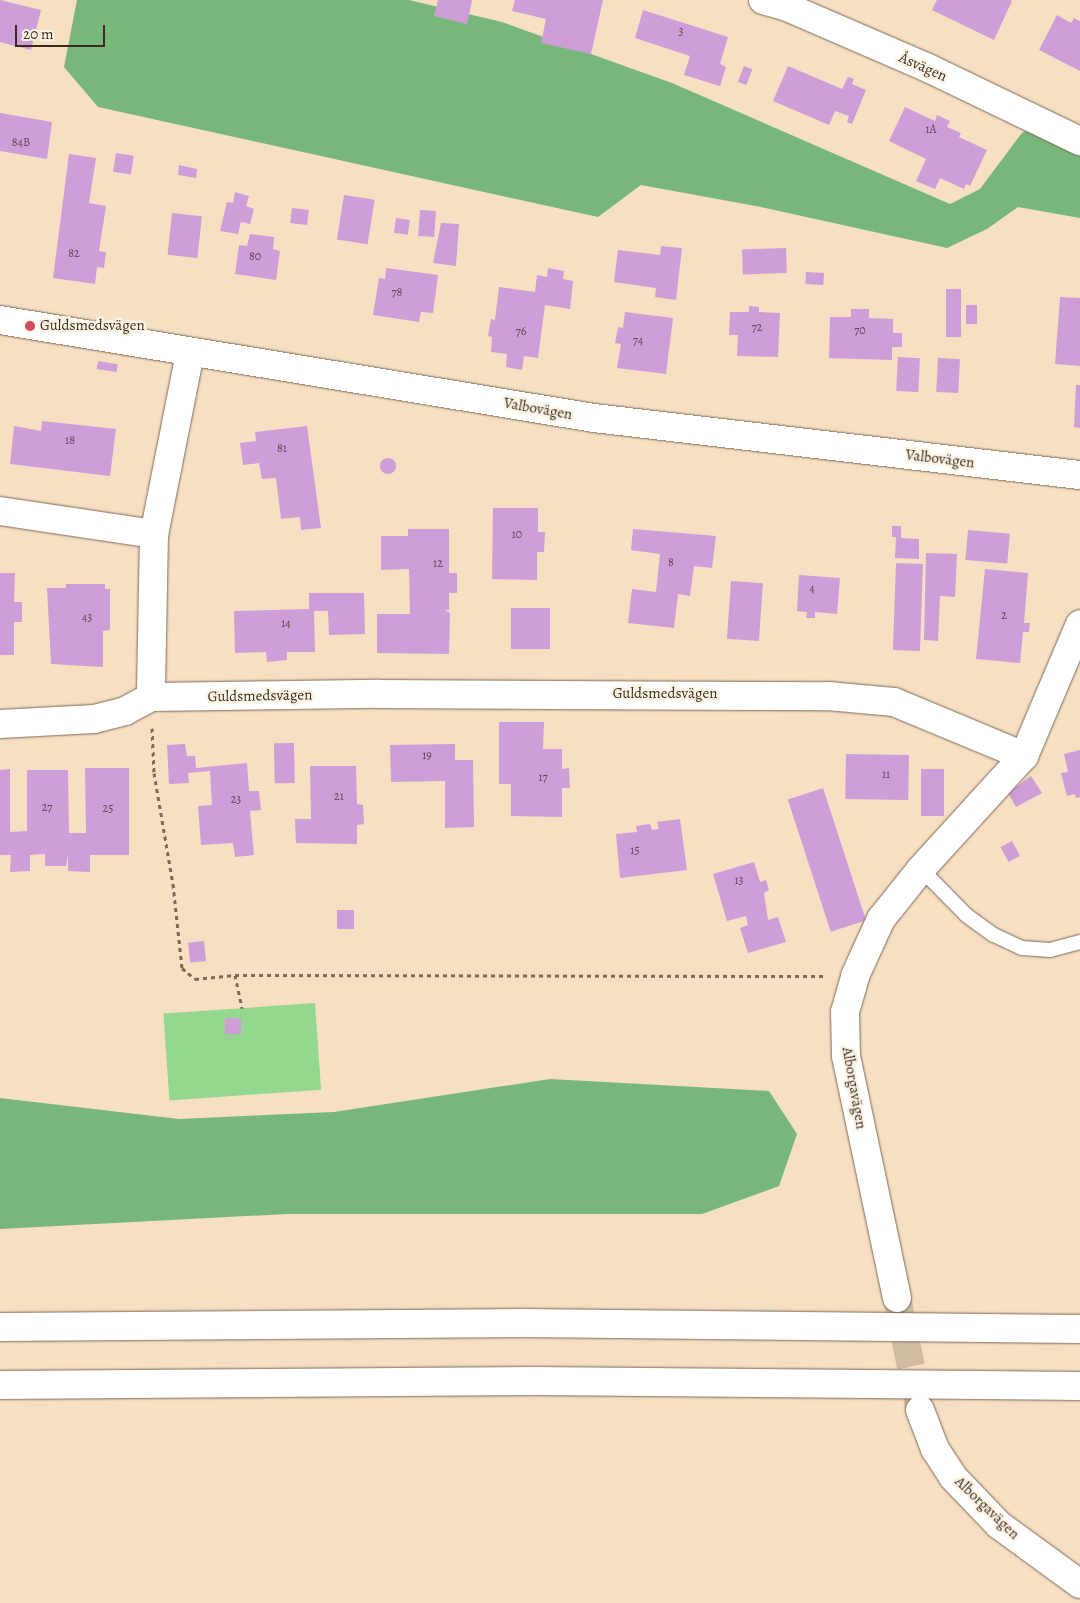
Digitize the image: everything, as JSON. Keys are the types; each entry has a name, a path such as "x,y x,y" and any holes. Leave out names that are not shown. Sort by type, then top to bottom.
{"main road":[{"name":"Åsvägen","path":"763,0 787,7 928,68 1080,141"},
{"name":"Valbovägen","path":"0,320 190,353 239,358 594,418 1080,476"},
{"path":"151,697 154,534 190,353"},
{"path":"0,511 154,534"},
{"path":"1024,756 1080,624"},
{"name":"Guldsmedsvägen","path":"0,724 94,718 125,711 151,697 378,694 828,696 894,702 1024,756"},
{"name":"Alborgavägen","path":"897,1298 846,1056 845,1012 855,976 882,919 921,869 1024,756"},
{"path":"0,1327 523,1323 1080,1329"},
{"path":"0,1385 546,1381 1080,1386"},
{"name":"Alborgavägen","path":"920,1410 935,1449 954,1477 999,1525 1080,1584"}],"lane":[{"path":"921,869 966,915 1008,942 1022,948 1050,950 1080,942"}],"path":[{"path":"151,697 154,773 173,884 182,968 196,979 235,975 855,976"},
{"path":"235,975 242,1008"}],"green space":[{"path":"77,0 409,0 502,22 672,83 950,204 980,189 1021,134 1033,125 1080,152 1080,218 1018,207 987,229 947,248 761,207 641,185 598,217 98,107 64,67"},
{"path":"315,1003 321,1090 169,1100 163,1014"},
{"path":"550,1079 769,1091 797,1134 779,1186 702,1214 287,1214 0,1229 0,1098 179,1119 334,1112"}],"building":[{"path":"0,0 41,10 31,50 0,42"},
{"path":"438,0 472,0 467,24 434,16"},
{"path":"515,0 603,0 591,54 541,43 546,19 512,11"},
{"path":"937,0 1012,1 994,40 932,10"},
{"path":"643,10 728,37 720,64 726,67 720,86 684,75 690,56 635,38"},
{"path":"1057,15 1071,23 1074,18 1080,21 1080,71 1039,50"},
{"path":"744,66 752,69 746,85 738,82"},
{"path":"788,66 842,89 848,77 854,79 852,84 866,90 852,124 847,122 849,116 835,111 829,125 773,101"},
{"path":"905,107 935,121 937,115 950,121 947,127 961,133 959,137 987,150 970,186 966,184 964,189 940,178 935,189 916,181 926,159 889,141"},
{"path":"0,113 52,122 47,159 0,151"},
{"path":"116,153 134,156 131,175 113,172"},
{"path":"69,154 96,158 89,203 106,206 99,251 106,252 104,268 97,267 95,284 53,278"},
{"path":"179,165 197,169 196,178 178,175"},
{"path":"235,192 249,196 246,206 254,209 250,224 241,222 238,234 220,231 227,202 233,203"},
{"path":"344,195 375,200 368,244 337,239"},
{"path":"292,208 309,210 307,225 290,223"},
{"path":"420,210 436,211 434,237 418,236"},
{"path":"172,213 202,216 197,258 168,255"},
{"path":"396,218 410,220 408,235 394,233"},
{"path":"441,223 459,224 456,266 433,263"},
{"path":"250,234 274,237 273,249 280,251 276,280 235,274 239,245 247,246"},
{"path":"661,246 682,248 676,300 655,297 656,288 614,282 618,250 660,255"},
{"path":"786,248 787,273 743,275 742,250"},
{"path":"386,268 438,275 433,313 421,312 419,322 373,315 379,278 385,279"},
{"path":"548,268 564,271 563,279 573,281 570,309 545,305 538,358 524,356 522,370 506,367 507,354 491,352 492,337 488,336 491,319 495,320 499,287 535,292 537,275 547,277"},
{"path":"806,272 824,273 823,285 805,284"},
{"path":"946,289 961,289 961,337 946,337"},
{"path":"1060,297 1080,298 1080,366 1055,364"},
{"path":"966,305 977,305 977,324 966,324"},
{"path":"749,306 759,307 759,312 780,313 778,357 737,356 738,335 729,335 730,312 749,312"},
{"path":"851,309 869,309 869,318 893,319 893,333 902,333 902,347 892,347 892,360 829,358 830,317 851,317"},
{"path":"625,312 673,318 666,374 617,368 621,344 615,343 618,327 623,328"},
{"path":"898,357 920,358 918,392 896,391"},
{"path":"938,358 960,359 958,393 936,392"},
{"path":"98,361 118,364 117,372 97,369"},
{"path":"1076,385 1080,385 1080,428 1074,427"},
{"path":"42,421 116,429 110,476 10,464 14,426 41,431"},
{"path":"307,426 321,528 301,530 300,517 281,519 276,478 262,479 259,463 243,465 240,443 256,441 255,432"},
{"path":"388,458 396,466 388,474 380,466"},
{"path":"493,508 538,508 538,532 545,532 544,552 537,552 537,580 492,579"},
{"path":"892,526 901,526 901,538 919,539 919,559 895,558 896,537 892,537"},
{"path":"408,529 449,529 449,573 457,573 457,593 449,593 449,610 445,610 450,613 449,654 377,653 377,614 410,614 409,569 381,570 381,536 408,536"},
{"path":"633,529 716,536 712,568 694,566 690,596 678,594 674,628 628,623 632,589 656,592 660,554 631,550"},
{"path":"968,530 1010,534 1007,564 965,560"},
{"path":"926,553 957,554 955,597 940,596 938,641 924,640"},
{"path":"896,563 923,564 920,651 893,650"},
{"path":"985,569 1028,573 1024,623 1030,623 1029,632 1023,632 1020,663 976,659"},
{"path":"0,573 15,573 14,602 22,602 22,622 14,622 14,655 0,655"},
{"path":"799,575 840,578 837,614 815,612 815,618 806,618 807,612 797,611"},
{"path":"731,581 763,583 759,641 727,639"},
{"path":"66,584 105,584 105,589 110,589 110,630 103,631 103,667 51,664 47,588 66,588"},
{"path":"309,593 364,593 365,634 329,635 328,611 314,611 315,652 287,652 287,660 267,662 266,652 235,653 234,611 309,609"},
{"path":"511,608 550,608 550,649 511,649"},
{"path":"499,722 544,722 543,749 562,749 562,769 569,768 570,788 562,788 562,817 511,816 511,784 499,784"},
{"path":"274,743 294,743 295,783 275,783"},
{"path":"185,744 187,756 195,756 196,768 247,763 249,791 259,791 261,810 250,811 254,855 235,857 233,843 201,845 198,806 212,805 210,771 188,773 189,783 169,784 167,745"},
{"path":"455,744 455,760 473,760 474,827 445,828 445,781 391,782 390,745"},
{"path":"1080,750 1080,797 1076,798 1075,794 1067,796 1061,773 1068,772 1064,754"},
{"path":"846,754 909,755 908,800 845,799"},
{"path":"310,766 356,766 357,804 363,805 364,824 357,825 357,844 296,843 295,819 311,819"},
{"path":"85,768 129,768 129,855 90,855 90,872 68,871 68,854 66,866 45,866 45,854 30,855 30,871 10,872 11,855 0,855 0,770 10,769 10,832 27,831 27,770 68,770 69,833 86,833"},
{"path":"921,769 944,769 944,816 921,816"},
{"path":"1031,776 1042,793 1016,807 1008,793"},
{"path":"823,788 866,920 831,932 788,799"},
{"path":"680,819 687,870 620,878 616,834 637,832 636,826 650,824 652,830 659,829 657,822"},
{"path":"1012,841 1020,856 1009,862 1001,847"},
{"path":"754,862 760,882 766,880 769,890 764,893 768,920 778,917 786,942 748,953 740,928 748,925 746,916 727,921 713,874"},
{"path":"337,910 354,910 354,929 337,929"},
{"path":"204,941 206,961 190,963 188,943"},
{"path":"225,1018 241,1018 241,1034 225,1034"}],"tunnel":[{"path":"897,1298 919,1406"}],"place":[{"name":"Guldsmedsvägen","path":"30,326"}]}
